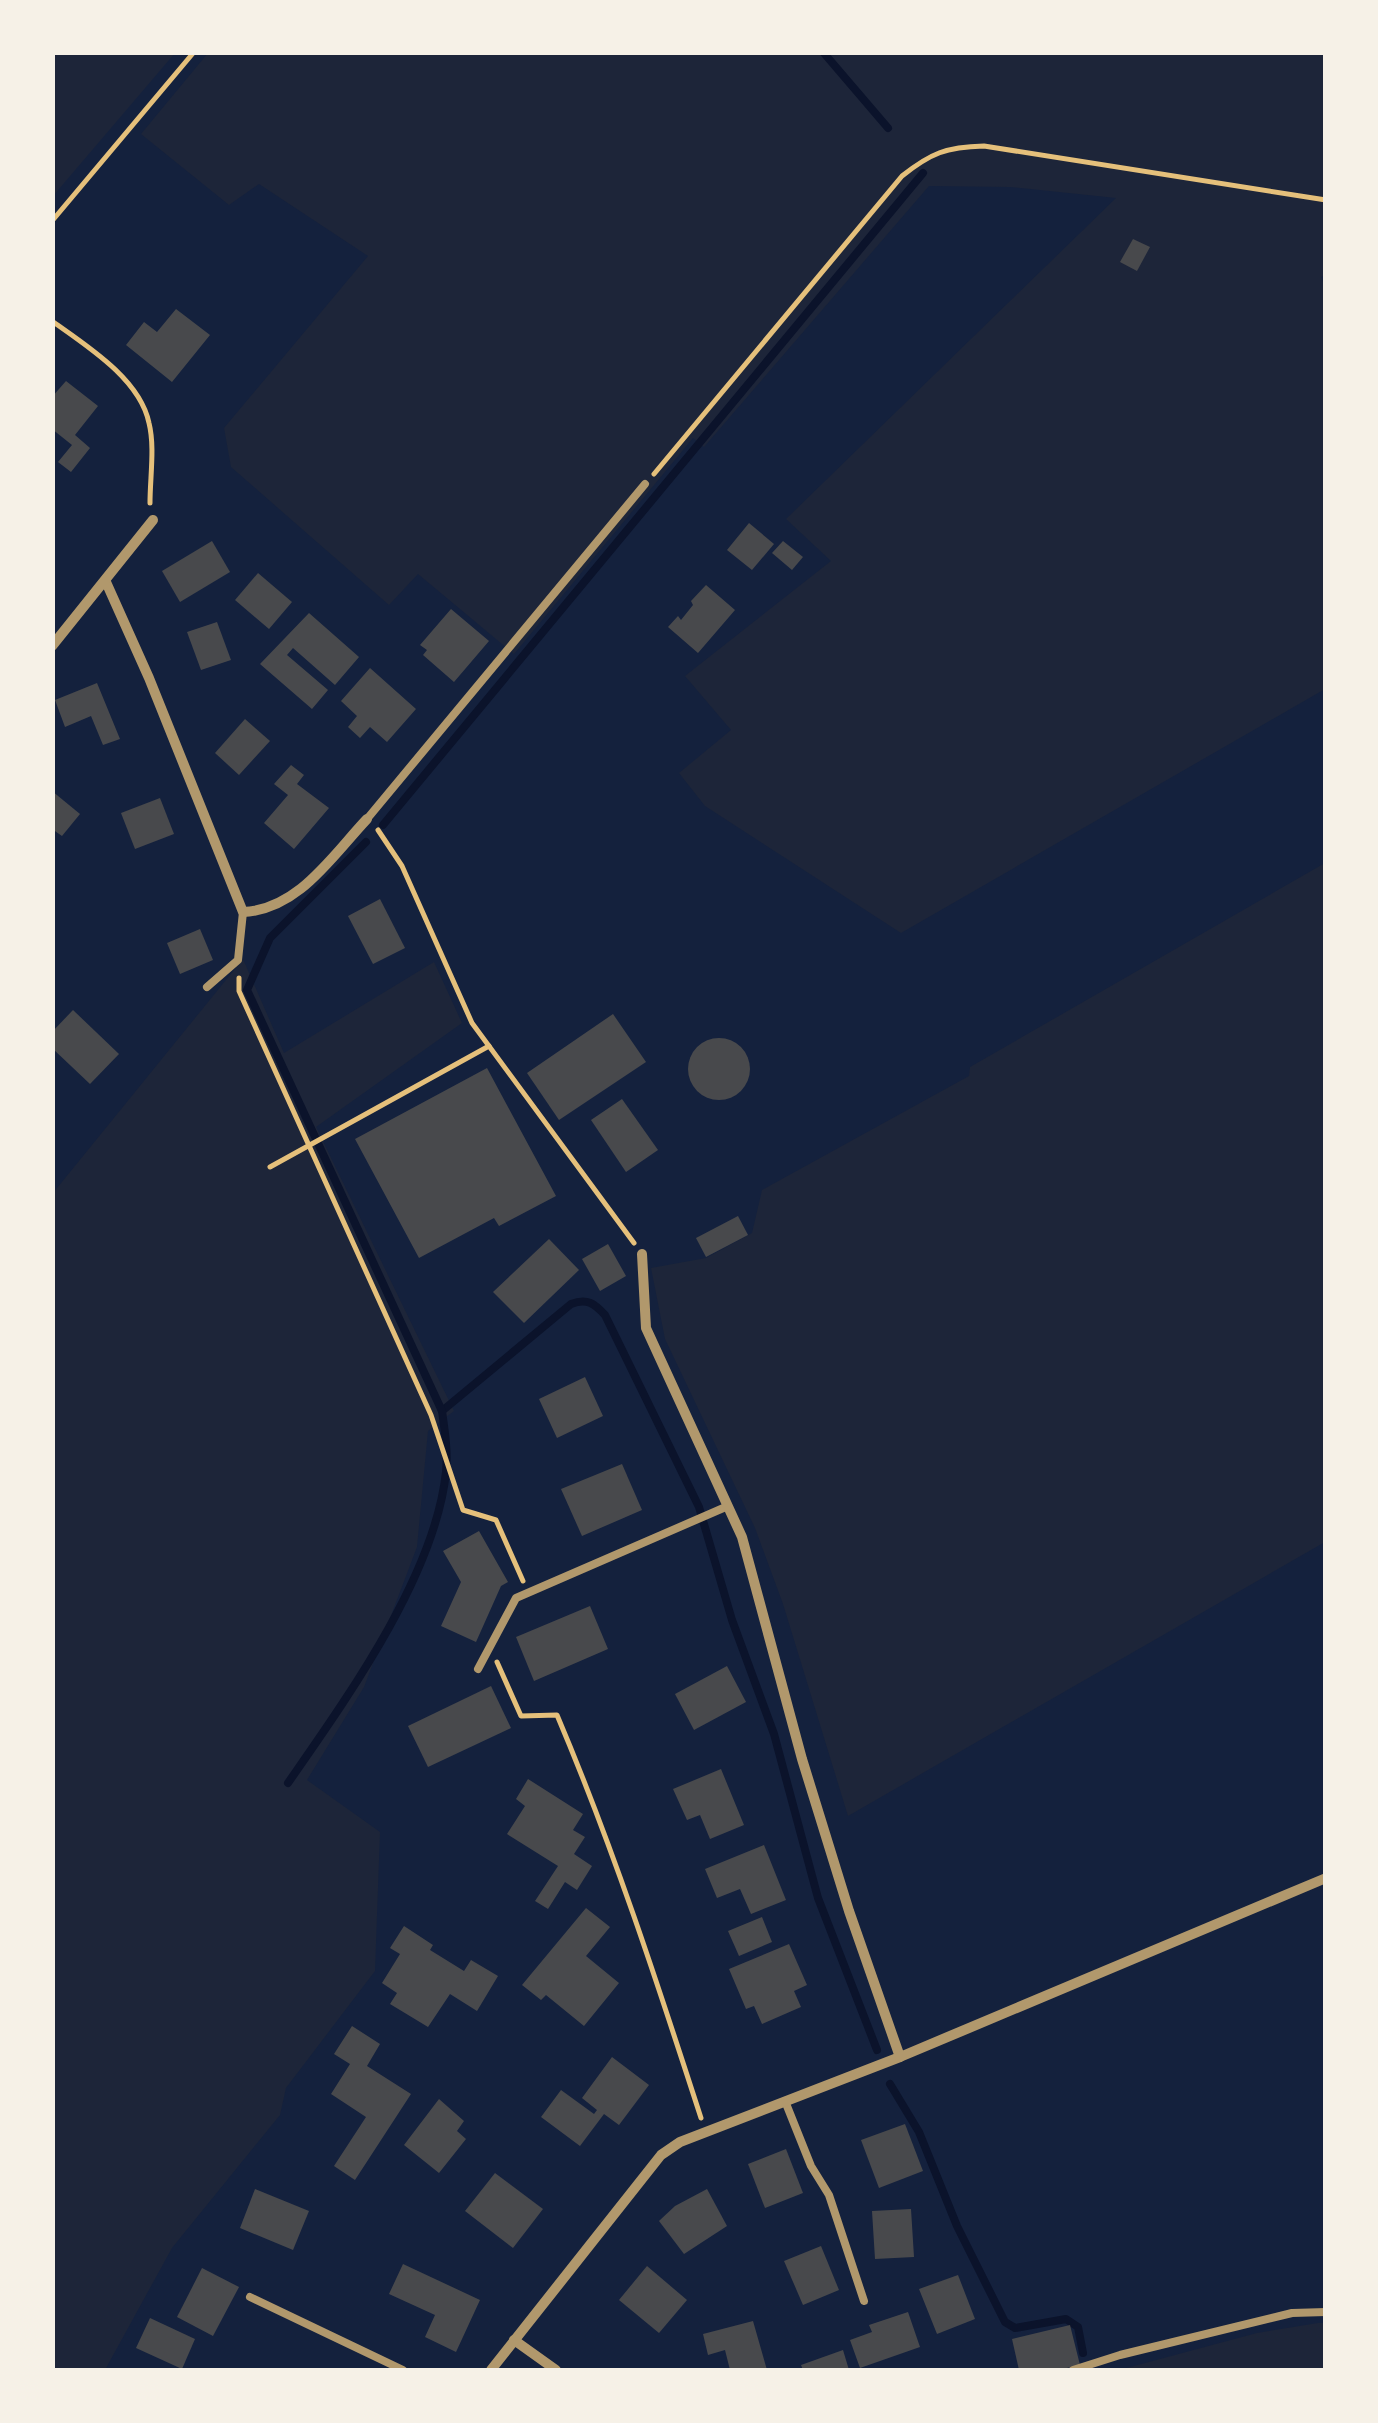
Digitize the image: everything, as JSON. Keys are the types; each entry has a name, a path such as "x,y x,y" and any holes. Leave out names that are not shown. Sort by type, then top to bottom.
{"street":[{"path":"52,646 153,520"},
{"path":"106,582 243,912 264,911 294,896 367,819"},
{"path":"642,1254 646,1328 742,1537 802,1759 900,2057"},
{"path":"490,2370 661,2154 705,2131 900,2057 1326,1878"},
{"path":"514,2340 556,2370"}],"lane":[{"path":"367,819 646,484"},
{"path":"208,987 238,960 243,912"},
{"path":"478,1669 516,1598 728,1506"},
{"path":"785,2101 811,2166 829,2196 864,2301"},
{"path":"250,2297 403,2370"},
{"path":"1073,2370 1292,2314 1326,2312"}],"path":[{"path":"52,222 194,52"},
{"path":"646,484 902,176 926,156 953,147 984,146 1326,200"},
{"path":"52,321 116,372 144,404 151,428 153,520"},
{"path":"367,819 402,866 472,1023 642,1254"},
{"path":"238,960 239,991 431,1415 463,1510 496,1520 528,1592"},
{"path":"270,1167 489,1046"},
{"path":"490,1647 520,1716 557,1715 600,1816 640,1928 705,2131"}],"shaded area":[{"path":"52,53 175,53 53,196"},
{"path":"208,53 1325,53 1326,275 1321,277 1326,288 1325,689 901,933 705,806 679,773 731,730 685,676 831,561 786,519 1116,198 1010,187 929,186 704,447 693,438 514,654 418,574 389,605 231,467 224,428 368,256 259,184 229,205 141,134"},
{"path":"1325,863 1325,1542 848,1816 783,1604 755,1528 665,1339 651,1268 706,1258 752,1233 762,1190 969,1076 970,1067"},
{"path":"243,959 284,1053 434,962 462,1023 316,1127 454,1411 428,1431 417,1547 364,1687 307,1780 380,1832 375,1971 286,2088 280,2115 172,2248 105,2370 53,2370 53,1193"},
{"path":"1325,2323 1325,2370 1119,2370 1257,2333"}],"building":[{"path":"1133,239 1150,247 1137,271 1120,262"},
{"path":"176,309 210,335 172,382 126,345 144,322 157,332"},
{"path":"66,381 98,406 75,435 90,448 71,472 58,462 72,445 52,429 52,397"},
{"path":"749,523 774,544 752,570 727,550"},
{"path":"212,541 230,572 180,602 162,571"},
{"path":"783,541 803,557 792,570 772,553"},
{"path":"258,573 292,602 269,629 235,600"},
{"path":"706,585 735,610 698,653 668,627 678,616 681,620"},
{"path":"451,609 489,641 454,682 423,655 427,650 420,645"},
{"path":"309,613 359,657 335,685 293,648 287,655 328,690 312,709 260,664"},
{"path":"217,622 231,660 201,670 187,632"},
{"path":"370,668 416,709 387,742 370,727 360,738 348,727 357,716 341,701"},
{"path":"97,683 120,739 103,745 91,716 65,727 55,700"},
{"path":"245,719 270,741 239,775 215,753"},
{"path":"291,765 304,775 297,784 329,808 294,849 264,823 288,795 274,784"},
{"path":"52,791 80,814 62,836 52,829"},
{"path":"160,798 174,834 135,849 121,813"},
{"path":"380,899 405,948 373,964 348,916"},
{"path":"200,929 213,960 180,974 167,943"},
{"path":"73,1010 119,1054 90,1084 52,1048 52,1032"},
{"path":"613,1014 646,1062 559,1120 527,1073"},
{"path":"719,1038 741,1047 750,1069 741,1091 719,1100 697,1091 688,1069 697,1047"},
{"path":"487,1068 556,1196 499,1226 494,1218 419,1258 355,1139"},
{"path":"622,1099 658,1150 626,1172 591,1120"},
{"path":"738,1216 748,1235 706,1257 696,1238"},
{"path":"549,1239 579,1270 524,1323 493,1292"},
{"path":"608,1244 626,1276 600,1291 582,1259"},
{"path":"585,1377 603,1416 557,1438 539,1399"},
{"path":"622,1464 642,1510 582,1536 561,1489"},
{"path":"479,1531 508,1582 501,1586 476,1642 441,1626 461,1582 443,1551"},
{"path":"590,1606 608,1649 534,1681 516,1637"},
{"path":"727,1666 746,1702 694,1730 675,1694"},
{"path":"491,1686 511,1728 428,1767 408,1726"},
{"path":"721,1769 744,1825 710,1839 700,1815 687,1820 673,1789"},
{"path":"528,1779 583,1814 573,1830 585,1837 574,1854 592,1866 577,1890 565,1882 548,1909 535,1901 558,1866 507,1834 525,1806 516,1799"},
{"path":"764,1845 786,1900 751,1914 740,1889 717,1898 705,1869"},
{"path":"586,1908 610,1927 586,1956 619,1983 584,2026 546,1995 541,2000 522,1985"},
{"path":"762,1917 772,1942 739,1956 728,1931"},
{"path":"404,1926 433,1945 430,1950 464,1971 471,1960 498,1976 477,2011 450,1994 428,2027 390,2004 397,1993 382,1983 400,1954 390,1948"},
{"path":"789,1944 807,1985 794,1991 801,2007 762,2024 754,2006 746,2009 729,1969"},
{"path":"352,2026 380,2044 367,2066 411,2094 355,2180 334,2166 366,2117 331,2094 350,2064 334,2054"},
{"path":"612,2057 649,2085 619,2125 604,2114 580,2146 541,2117 561,2090 594,2114 597,2110 582,2098"},
{"path":"439,2099 464,2121 457,2131 466,2139 439,2173 404,2145"},
{"path":"905,2124 923,2171 879,2188 861,2140"},
{"path":"786,2149 803,2193 765,2208 748,2164"},
{"path":"495,2173 543,2209 513,2248 465,2211"},
{"path":"255,2189 309,2211 293,2250 240,2228"},
{"path":"707,2189 727,2226 684,2254 659,2221 675,2206"},
{"path":"911,2209 914,2257 875,2259 872,2211"},
{"path":"821,2246 839,2290 803,2305 784,2261"},
{"path":"403,2264 480,2300 456,2352 425,2337 435,2315 389,2294"},
{"path":"647,2266 687,2300 659,2333 619,2300"},
{"path":"202,2268 239,2287 213,2336 177,2317"},
{"path":"958,2275 975,2319 937,2334 919,2289"},
{"path":"908,2312 920,2347 860,2368 850,2340 872,2332 869,2325"},
{"path":"150,2318 195,2339 182,2369 136,2348"},
{"path":"753,2321 767,2370 730,2370 725,2350 708,2355 703,2334"},
{"path":"1070,2325 1080,2365 1058,2370 1019,2370 1012,2339"},
{"path":"843,2350 849,2370 803,2370 801,2365"}],"waterway":[{"path":"823,52 888,128"},
{"path":"383,825 923,173"},
{"path":"288,1783 361,1675 407,1594 425,1553 446,1472 442,1411 247,990 270,938 366,842"},
{"path":"442,1411 571,1304 590,1303 605,1315 699,1507 732,1620 774,1734 818,1898 877,2050"},
{"path":"890,2084 919,2132 957,2226 1005,2322 1015,2328 1066,2319 1078,2327 1083,2353"}]}
